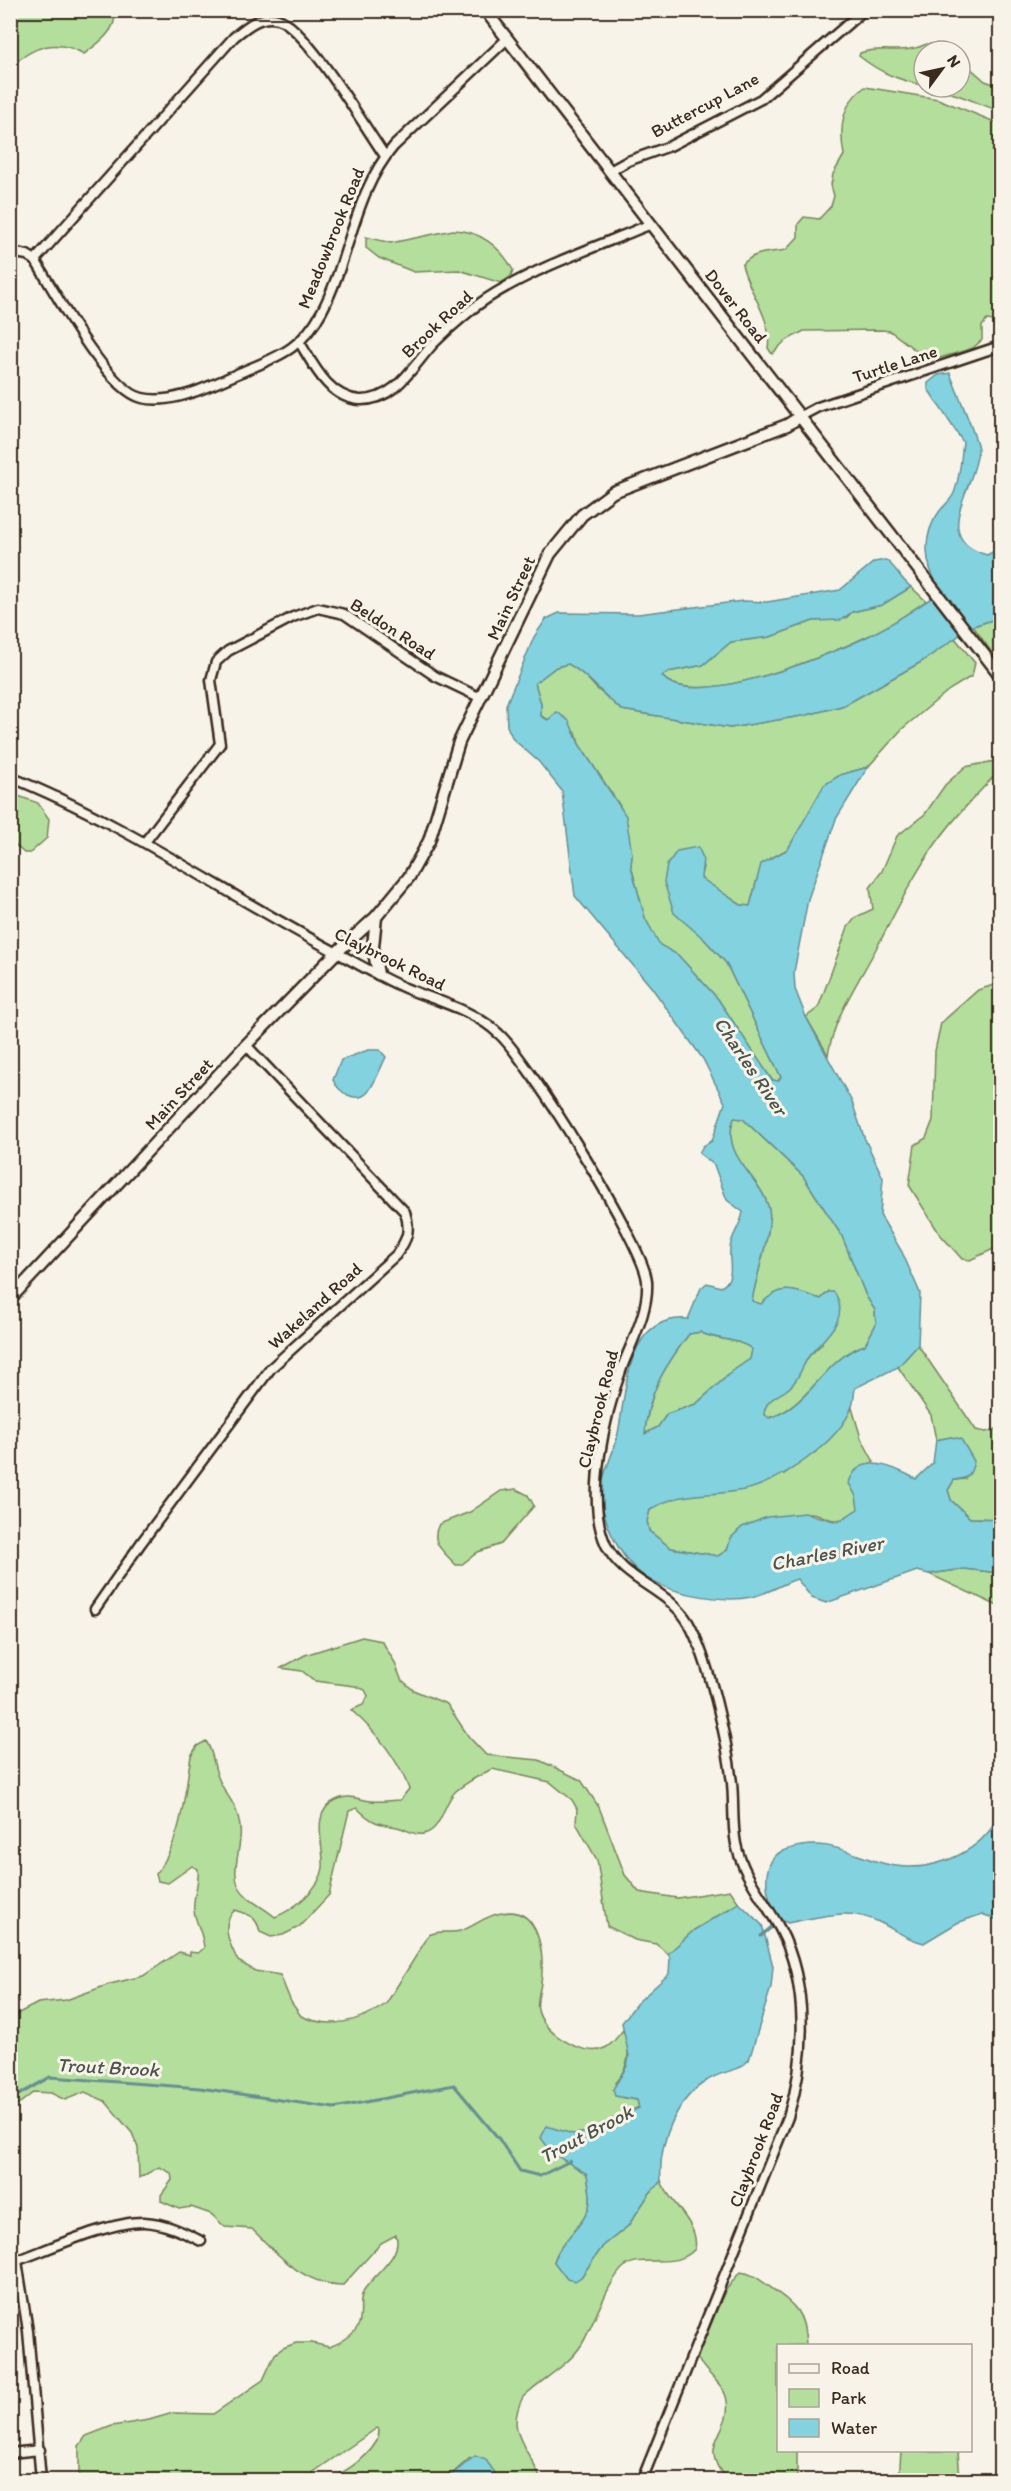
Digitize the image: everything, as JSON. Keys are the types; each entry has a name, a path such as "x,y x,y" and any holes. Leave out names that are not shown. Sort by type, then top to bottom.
{"street":[{"name":"Dover Road","path":"485,10 1000,675"},
{"name":"Buttercup Lane","path":"610,171 628,161 670,146 760,99 864,10"},
{"name":"Meadowbrook Road","path":"385,156 298,33 276,18 258,20 234,37 35,260 115,381 134,395 156,399 190,393 280,356 300,343 312,328 330,295 360,208 375,172 385,156 507,39"},
{"name":"Brook Road","path":"300,343 334,390 350,398 380,396 395,387 434,344 467,313 496,293 651,224"},
{"path":"10,252 27,255 35,260"},
{"name":"Turtle Lane","path":"801,416 818,407 1000,346"},
{"name":"Main Street","path":"10,1299 246,1045 336,953 376,917 420,860 429,841 459,742 550,554 582,515 613,492 787,425 801,416"},
{"name":"Beldon Road","path":"145,842 220,744 211,680 216,662 228,651 305,612 324,608 344,614 435,676 481,698"},
{"name":"Claybrook Road","path":"10,777 67,802 145,842 336,953 398,985 464,1011 500,1034 518,1056 554,1110 618,1215 643,1263 646,1279 643,1311 620,1376 603,1447 598,1471 596,1513 602,1535 615,1560 626,1571 667,1599 687,1621 702,1656 724,1731 732,1783 735,1840 751,1884 780,1928 793,1962 801,2039 797,2090 714,2308 642,2481"},
{"path":"376,917 373,947 378,974"},
{"name":"Wakeland Road","path":"95,1609 271,1368 396,1255 407,1240 410,1226 405,1212 246,1045"},
{"path":"42,2481 28,2331 14,2262 108,2229 143,2222 168,2226 201,2241"},
{"path":"10,2453 40,2450"}],"green space":[{"path":"11,10 115,11 115,18 106,36 84,54 64,46 46,46 28,53 11,66"},
{"path":"912,49 912,82 882,71 859,56 860,53 869,51"},
{"path":"972,70 985,81 1000,86 1000,111 968,99 972,99"},
{"path":"865,87 912,95 912,99 938,99 1000,124 1000,322 987,320 982,326 982,340 973,348 930,361 890,331 881,330 804,331 785,341 772,354 768,348 769,337 764,316 742,265 757,255 786,250 798,237 798,224 804,217 819,219 831,206 834,196 831,185 833,174 844,155 842,126 844,117 846,109 857,93"},
{"path":"453,230 472,233 496,247 513,270 511,276 501,283 459,270 414,272 379,258 366,248 366,237 391,243"},
{"path":"911,587 926,601 875,633 830,653 766,675 733,683 703,687 679,686 662,676 668,672 703,665 731,642 770,637 813,621 846,618 852,612 882,605"},
{"path":"1000,612 1000,659 997,660 973,626 992,620"},
{"path":"955,638 975,663 972,676 949,690 902,729 868,767 840,775 802,825 788,849 769,859 757,879 750,906 741,905 700,878 703,867 697,847 704,939 726,963 781,1077 778,1081 772,1080 718,999 678,955 660,946 645,918 631,866 632,854 620,806 579,744 576,733 541,716 541,704 535,683 556,667 568,664 581,671 596,688 622,710 730,728 807,715 845,705 921,662"},
{"path":"1000,760 1000,770 944,832 912,880 848,999 831,1040 828,1055 806,1017 818,1008 848,927 856,917 873,909 870,888 882,871 897,836 925,814 945,785 965,767"},
{"path":"10,793 38,803 49,819 47,838 30,853 24,853 11,841"},
{"path":"1000,983 1000,1246 970,1260 962,1259 939,1233 909,1185 915,1145 926,1138 933,1120 935,1051 941,1023 978,990"},
{"path":"734,1118 743,1119 803,1176 842,1236 866,1296 875,1310 876,1324 865,1345 838,1360 795,1404 782,1413 768,1418 764,1414 765,1406 770,1399 790,1387 809,1356 822,1344 828,1292 821,1299 789,1290 776,1293 761,1305 752,1301 770,1218 765,1198 732,1145 731,1132"},
{"path":"700,1332 746,1345 752,1349 751,1359 734,1370 696,1404 667,1414 658,1427 644,1434 650,1404 664,1370 689,1334"},
{"path":"918,1345 976,1430 986,1432 1000,1428 1000,1519 970,1518 951,1500 948,1490 954,1480 965,1479 951,1437 936,1440 931,1415 898,1367"},
{"path":"852,1408 861,1438 874,1462 856,1470 849,1483 856,1496 859,1509 849,1516 834,1520 810,1513 784,1519 731,1538 727,1550 718,1556 671,1548 649,1531 647,1521 650,1510 670,1498 784,1474 817,1451 840,1426"},
{"path":"516,1489 528,1495 534,1506 501,1544 478,1552 461,1565 456,1565 439,1547 436,1531 439,1524 470,1512 501,1491"},
{"path":"964,1569 1000,1573 1000,1607 929,1574"},
{"path":"362,1637 382,1641 401,1679 413,1690 447,1704 469,1737 486,1755 539,1760 581,1780 599,1807 625,1875 639,1892 677,1898 730,1890 739,1903 694,1930 668,1954 656,1944 635,1940 607,1926 597,1860 576,1823 577,1809 572,1800 550,1782 492,1769 456,1791 435,1827 424,1834 376,1822 357,1808 349,1811 329,1895 299,1927 283,1935 271,1937 260,1932 252,1917 235,1910 230,1916 227,1928 229,1942 238,1961 255,1971 280,1975 291,2002 301,2016 323,2022 345,2022 366,2015 386,2004 429,1935 437,1932 460,1931 490,1916 502,1913 515,1913 525,1917 537,1935 540,1947 542,1972 537,2004 541,2018 546,2026 562,2039 572,2045 591,2050 606,2047 623,2030 628,2044 628,2058 624,2071 615,2083 621,2097 637,2100 639,2107 583,2133 574,2134 553,2153 587,2174 590,2191 590,2202 584,2218 562,2246 554,2262 581,2277 603,2246 628,2226 649,2194 661,2181 693,2231 695,2249 687,2256 678,2259 640,2261 624,2267 618,2273 576,2352 523,2397 516,2421 517,2430 541,2480 500,2480 486,2461 470,2458 445,2480 329,2480 353,2466 368,2453 378,2437 379,2429 377,2428 302,2480 79,2480 79,2446 86,2436 112,2426 149,2420 173,2413 213,2414 263,2380 275,2354 283,2348 296,2343 312,2343 329,2347 345,2339 358,2326 364,2290 392,2257 395,2250 396,2235 381,2243 343,2285 316,2280 292,2267 252,2229 225,2227 211,2214 191,2207 179,2209 161,2201 161,2195 172,2180 171,2173 159,2167 139,2178 138,2148 132,2133 105,2101 85,2092 65,2100 51,2093 34,2092 11,2110 11,2017 38,2003 66,2000 110,1984 143,1976 179,1952 190,1955 190,1952 198,1953 204,1948 194,1911 198,1869 192,1866 168,1883 158,1881 156,1874 165,1861 177,1833 191,1756 197,1746 206,1741 221,1784 239,1818 240,1834 236,1873 239,1887 251,1900 275,1917 305,1898 321,1876 323,1860 321,1821 328,1806 345,1797 375,1801 400,1800 409,1789 399,1767 385,1746 351,1710 363,1705 368,1696 365,1690 355,1686 315,1681 302,1671 281,1668 305,1655"},
{"path":"740,2272 748,2274 756,2277 786,2299 801,2317 806,2344 777,2344 777,2452 797,2452 797,2480 727,2480 714,2457 714,2447 725,2422 727,2401 718,2383 703,2367 696,2355 725,2291"},
{"path":"901,2452 958,2452 960,2480 899,2480"}],"water":[{"name":"Charles River","path":"950,373 971,425 978,450 960,510 958,525 960,537 970,547 987,555 1000,548 1000,612 992,620 973,626 921,662 845,705 807,715 730,728 622,710 583,674 568,664 556,667 535,683 541,704 541,716 548,720 557,712 569,721 579,744 626,816 632,854 631,866 645,918 660,945 678,955 718,999 772,1080 778,1081 781,1077 726,963 704,939 674,913 664,882 667,865 677,851 698,847 703,858 701,878 741,905 750,906 761,864 788,849 824,785 840,775 868,767 836,819 808,899 794,972 795,989 806,1017 852,1102 864,1137 883,1178 880,1215 902,1252 920,1293 918,1345 898,1367 855,1388 853,1404 846,1419 822,1446 791,1470 758,1486 744,1490 685,1496 662,1503 650,1510 647,1521 649,1531 671,1548 718,1556 727,1550 731,1538 742,1527 767,1517 805,1513 838,1522 858,1509 856,1496 849,1483 854,1473 861,1467 879,1464 916,1479 933,1463 936,1440 951,1437 961,1439 974,1461 968,1475 963,1479 954,1480 948,1490 951,1500 970,1518 1000,1519 1000,1573 964,1569 929,1574 917,1571 826,1603 812,1598 797,1579 763,1594 739,1599 694,1595 651,1581 635,1568 619,1548 611,1532 600,1494 616,1441 627,1377 641,1342 652,1329 667,1321 688,1319 701,1288 707,1283 721,1287 729,1278 731,1243 743,1212 727,1200 714,1165 699,1153 703,1146 712,1141 725,1103 703,1059 652,988 575,896 562,791 539,762 513,739 507,726 506,705 534,637 546,619 559,613 638,614 743,601 767,602 840,590 874,562 886,560 911,587 882,605 852,612 841,620 813,621 770,637 731,642 703,665 668,672 662,676 678,686 703,687 768,675 833,652 885,627 936,595 939,587 930,569 928,540 934,521 954,493 963,442 928,389 928,383 938,375","holes":["734,1118 743,1119 803,1176 842,1236 866,1296 875,1310 876,1324 865,1345 838,1360 795,1404 783,1413 769,1418 764,1414 767,1404 789,1388 809,1356 834,1327 840,1311 839,1302 834,1292 828,1292 821,1299 789,1290 776,1293 761,1304 752,1301 770,1218 765,1198 743,1166 732,1144 731,1132","700,1332 746,1345 752,1349 750,1359 696,1404 667,1414 658,1427 645,1434 649,1406 665,1369 689,1334"]},
{"path":"368,1050 380,1050 386,1057 368,1092 363,1096 353,1097 343,1092 333,1080 341,1060"},
{"path":"1000,1805 1000,1921 982,1914 957,1923 924,1943 858,1915 835,1914 788,1923 781,1919 770,1901 767,1889 769,1865 775,1856 785,1850 802,1846 830,1846 896,1866 935,1864 960,1855 981,1840 992,1827"},
{"path":"739,1903 762,1925 773,1966 771,1987 749,2060 740,2067 708,2080 686,2099 671,2124 666,2138 662,2153 661,2181 649,2194 628,2226 603,2246 581,2277 575,2281 567,2279 554,2262 562,2246 584,2218 590,2202 590,2191 587,2174 552,2153 541,2138 546,2126 573,2134 583,2133 639,2108 637,2100 615,2096 613,2089 627,2066 629,2056 622,2023 636,2004 669,1974 668,1954 694,1930"},
{"path":"475,2456 486,2460 500,2480 445,2480"}],"waterway":[{"name":"Trout Brook","path":"761,1936 774,1925"},
{"name":"Trout Brook","path":"10,2100 50,2077 200,2088 334,2108 454,2085 499,2139 520,2171 540,2176 570,2161"}]}
